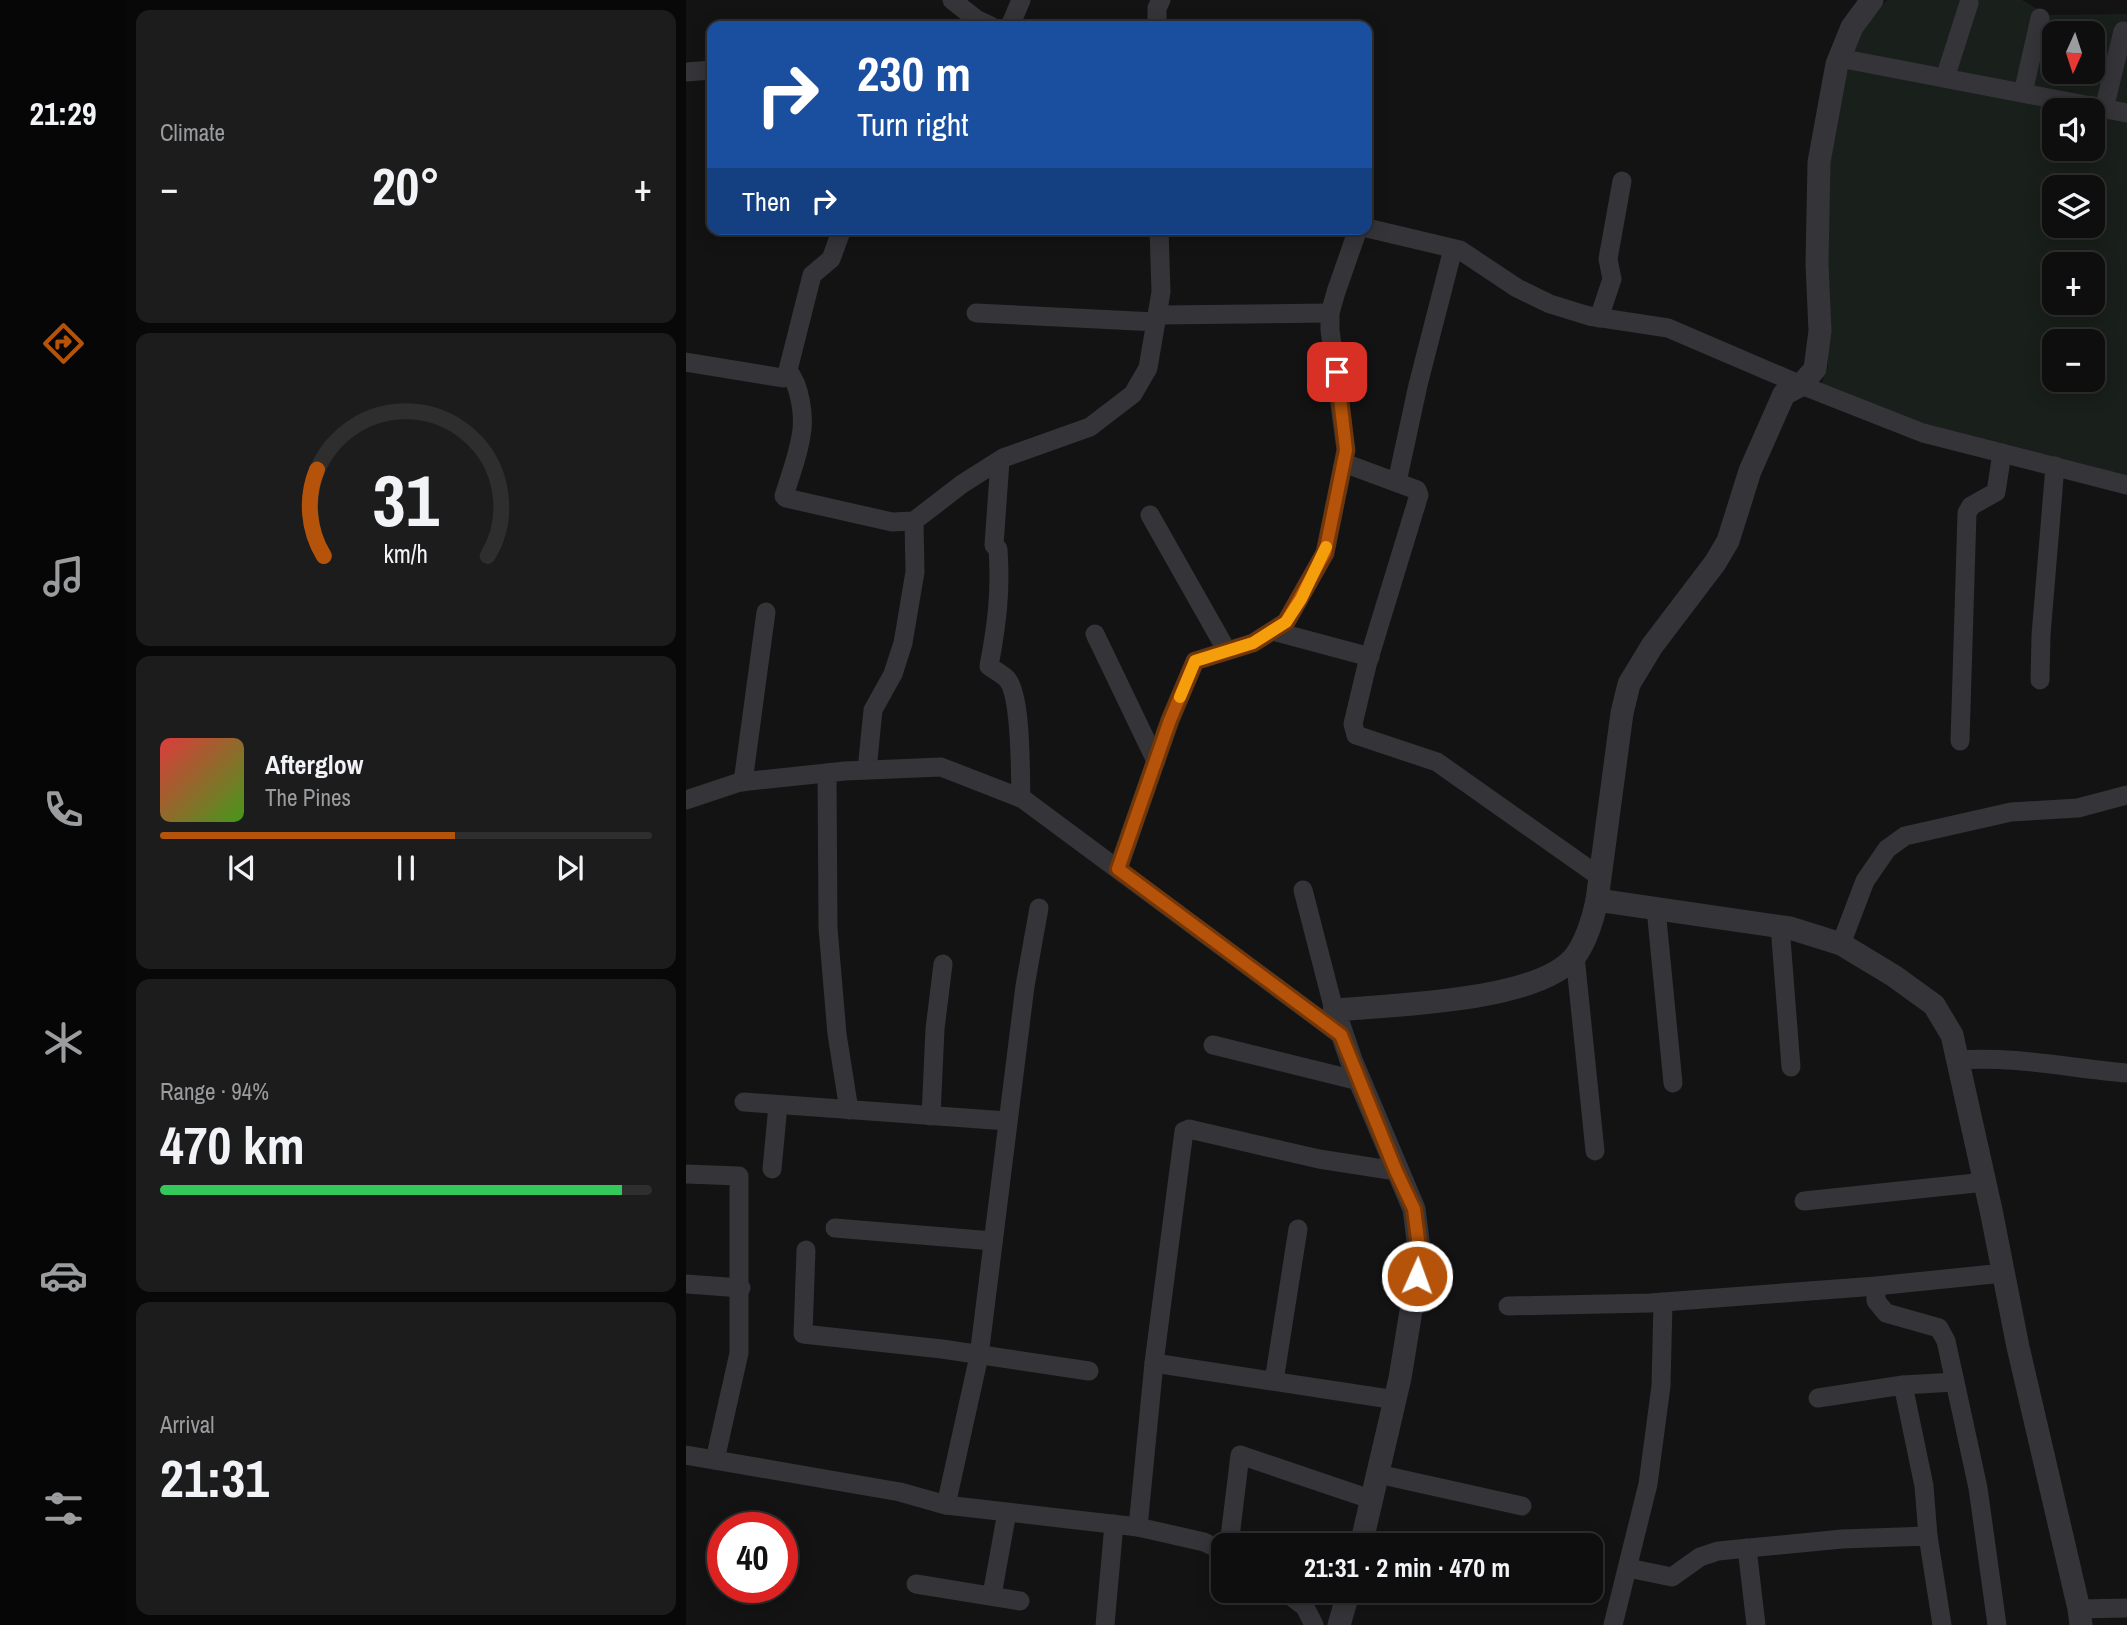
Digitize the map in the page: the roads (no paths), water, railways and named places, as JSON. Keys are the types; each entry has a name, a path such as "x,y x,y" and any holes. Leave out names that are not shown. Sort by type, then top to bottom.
{"street":[{"path":"952,0 980,21"},
{"path":"1012,21 1021,0"},
{"path":"1157,21 1157,8 1161,0"},
{"path":"1334,1010 1472,997 1511,990 1549,975 1575,956 1592,922 1622,713 1629,684 1652,646 1728,541 1750,471 1784,394 1801,385 1815,369 1820,331 1817,264 1819,162 1839,58 1852,27 1872,0"},
{"path":"1945,78 1969,3"},
{"path":"2023,93 2040,18"},
{"path":"2105,105 2123,31"},
{"path":"1839,58 2048,98"},
{"path":"686,72 707,70"},
{"path":"2105,109 2127,113"},
{"path":"1599,318 1612,279 1608,259 1622,181"},
{"path":"1372,229 1460,250 1517,288 1550,304 1599,318 1668,328 1923,433 2127,485"},
{"path":"686,362 783,378 788,371 812,275 831,259 840,235"},
{"path":"788,371 794,378 800,403 802,434 784,496 892,522 914,521 962,484 1000,461 1090,427 1133,394 1148,368 1157,319 1161,292 1159,235"},
{"path":"1118,869 1195,661 1253,643 1286,622 1325,553 1346,450 1330,330 1331,313 1356,235"},
{"path":"1397,482 1418,385 1453,248"},
{"path":"976,313 1157,319 1331,313"},
{"path":"1959,741 1967,513 1971,506 1996,492 2002,453"},
{"path":"1000,461 994,545 998,549 998,620 989,666 1007,679 1013,689 1019,734 1021,798"},
{"path":"1344,463 1417,490 1419,495 1370,657 1353,724 1356,735 1437,762 1598,888 1656,909 1780,926 1841,944 1894,976 1934,1005 1952,1035 2018,1347 2080,1617 2127,1608"},
{"path":"2040,680 2041,635 2055,467"},
{"path":"1150,515 1227,651"},
{"path":"867,770 873,710 893,674 903,643 915,572 914,521"},
{"path":"743,782 766,612"},
{"path":"1273,631 1370,657"},
{"path":"1095,634 1156,761"},
{"path":"686,800 743,782 827,773 941,767 1021,798 1341,1035"},
{"path":"827,773 829,939 837,1034 849,1110"},
{"path":"1841,944 1865,881 1887,849 1905,836 2011,812 2078,808 2127,795"},
{"path":"1303,890 1341,1035 1414,1209 1420,1255 1396,1400 1364,1533"},
{"path":"946,1506 979,1356 1025,986 1039,908"},
{"path":"1656,909 1672,1083"},
{"path":"1780,926 1791,1067"},
{"path":"1575,956 1595,1150"},
{"path":"931,1116 935,1029 943,964"},
{"path":"1213,1045 1359,1081"},
{"path":"1957,1060 2019,1059 2127,1073"},
{"path":"744,1102 1007,1121"},
{"path":"772,1170 778,1105"},
{"path":"1138,1527 1154,1363 1184,1131 1189,1129 1319,1159 1396,1171"},
{"path":"686,1174 739,1176 739,1353 715,1460"},
{"path":"1804,1201 1985,1182"},
{"path":"835,1228 993,1241"},
{"path":"1274,1381 1298,1229"},
{"path":"806,1250 803,1334 942,1349 1089,1371"},
{"path":"1508,1306 1663,1302 1876,1286 2003,1273"},
{"path":"686,1284 741,1288"},
{"path":"1876,1286 1876,1301 1886,1313 1939,1328 1946,1341 1978,1488 1997,1625"},
{"path":"1613,1625 1648,1484 1661,1386 1663,1302"},
{"path":"1154,1363 1396,1400"},
{"path":"1818,1398 1903,1385 1955,1382"},
{"path":"1903,1385 1924,1486 1928,1536 1942,1625"},
{"path":"686,1455 900,1492 946,1506 1138,1527 1211,1545"},
{"path":"1230,1533 1240,1455 1373,1500"},
{"path":"1378,1475 1522,1506"},
{"path":"992,1595 1007,1512"},
{"path":"1105,1625 1114,1524"},
{"path":"1628,1568 1672,1577 1700,1557 1718,1551 1842,1539 1928,1536"},
{"path":"1747,1548 1756,1625"},
{"path":"916,1584 1020,1601"},
{"path":"1300,1603 1305,1607 1314,1625"},
{"path":"1339,1625 1345,1603"}]}
